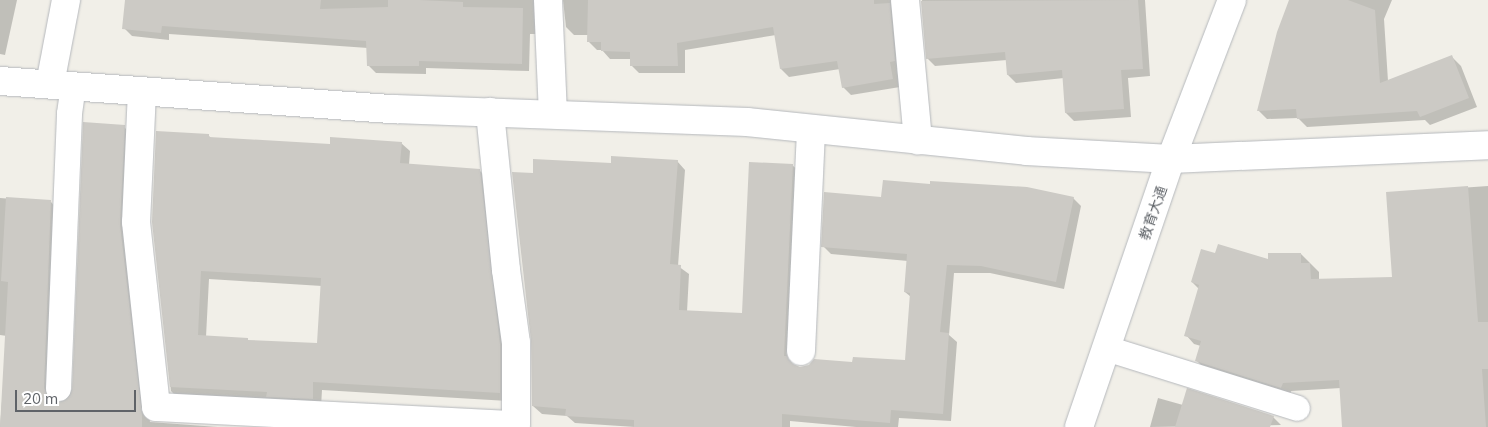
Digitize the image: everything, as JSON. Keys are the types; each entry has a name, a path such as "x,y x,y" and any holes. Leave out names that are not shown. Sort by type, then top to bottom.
{"street":[{"path":"62,85 66,0"},
{"path":"548,0 553,114"},
{"path":"905,0 918,140"},
{"name":"教育大通","path":"1079,427 1171,159 1232,0"},
{"path":"0,81 395,109 686,118 1026,151 1171,159 1488,145"},
{"path":"142,91 136,222 156,407 516,425 516,343 506,270 490,112"},
{"path":"801,351 811,129"}],"lane":[{"path":"58,388 69,113 62,85"},
{"path":"1106,348 1297,408"}],"building":[{"path":"125,0 321,0 320,9 388,7 388,0 419,0 463,2 463,7 523,8 522,64 419,61 419,66 367,66 366,41 162,26 161,33 122,29"},
{"path":"588,0 874,0 874,4 890,3 895,61 890,62 893,79 842,88 837,61 780,69 773,27 677,43 678,66 630,66 630,52 601,51 601,42 587,42"},
{"path":"1138,0 1143,69 1121,70 1124,109 1065,113 1062,70 1007,75 1005,52 926,59 921,1"},
{"path":"1289,0 1348,0 1375,10 1380,83 1452,55 1469,98 1420,117 1417,111 1297,119 1296,109 1257,111 1277,32"},
{"path":"83,122 125,125 120,224 142,427 0,427 8,282 1,281 6,197 51,200 44,388 50,400 58,402 65,400 72,389"},
{"path":"156,131 209,134 209,137 330,144 330,137 402,142 400,163 480,169 500,344 500,393 313,382 313,399 266,397 267,392 170,387 152,222","holes":["201,271 321,278 317,343 248,340 248,338 198,335"]},
{"path":"611,156 678,160 670,264 681,265 679,310 742,313 749,162 793,164 784,356 787,356 793,364 800,367 809,365 814,359 852,362 853,357 905,360 910,293 904,292 907,254 821,247 824,192 881,197 883,180 930,184 930,181 1027,187 1074,197 1056,282 981,266 947,265 940,332 949,333 943,414 891,410 890,423 782,414 782,427 634,427 634,420 565,416 566,409 532,406 531,341 512,172 533,173 533,159 611,163"},
{"path":"1468,186 1478,322 1488,322 1488,369 1482,369 1486,427 1342,427 1339,380 1283,383 1281,388 1195,361 1201,341 1184,336 1199,285 1191,282 1201,249 1215,253 1218,244 1268,259 1268,253 1301,253 1301,263 1310,263 1311,279 1392,277 1386,192"},
{"path":"1187,388 1274,416 1270,427 1175,427"}]}
